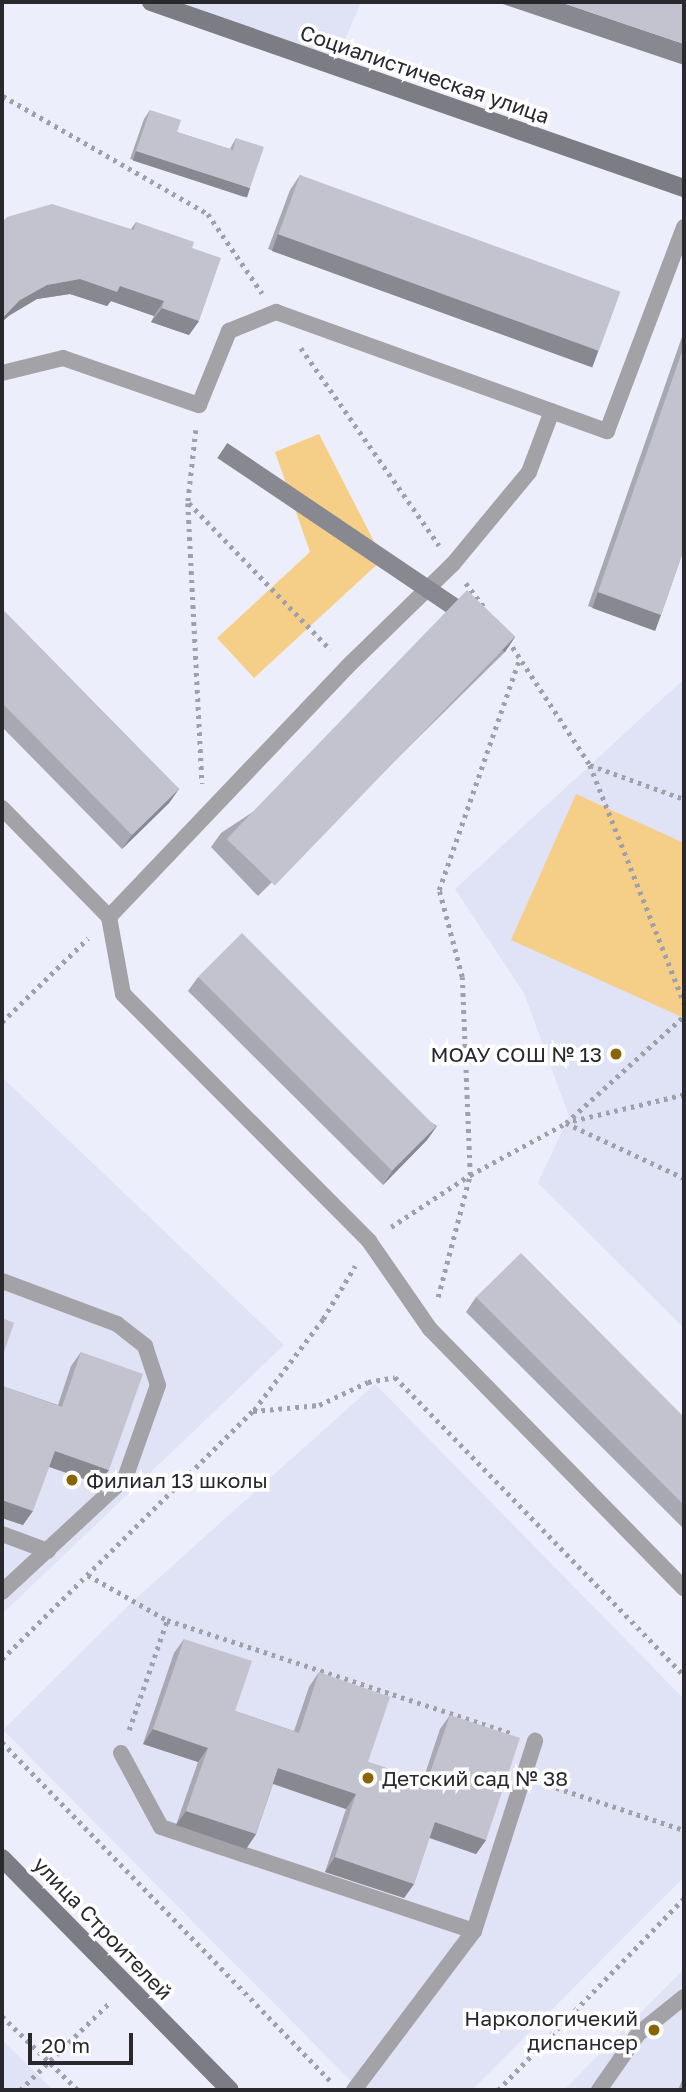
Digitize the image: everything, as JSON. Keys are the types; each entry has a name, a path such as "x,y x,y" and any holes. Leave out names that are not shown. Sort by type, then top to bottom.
{"main road":[{"name":"Социалистическая улица","path":"151,2 684,188"},
{"name":"улица Строителей","path":"2,1858 230,2090"}],"lane":[{"path":"2,373 63,358 200,405 229,331 276,312 607,431 684,227"},
{"path":"109,917 203,815 347,667 453,564 529,472 552,411"},
{"path":"2,808 109,917 123,994 369,1241 430,1329 684,1588"},
{"path":"2,1282 117,1324 145,1346 158,1385 125,1478 2,1592"},
{"path":"2,1534 48,1550"},
{"path":"354,2090 474,1931 535,1741"},
{"path":"121,1753 161,1827 474,1931"},
{"path":"599,2090 638,2034 684,1997"}],"path":[{"path":"3,96 208,214 490,616"},
{"path":"200,405 188,503 203,815"},
{"path":"188,503 347,667"},
{"path":"505,637 590,765 684,1003"},
{"path":"430,1329 470,1175 462,977 439,890 520,658"},
{"path":"590,765 684,799"},
{"path":"2,1022 109,917"},
{"path":"2,1659 253,1411 323,1320 369,1241 470,1175 566,1123 684,1016"},
{"path":"566,1123 684,1095"},
{"path":"566,1123 684,1178"},
{"path":"253,1411 320,1405 368,1382 395,1377 684,1675"},
{"path":"88,1576 167,1620 535,1741"},
{"path":"121,1753 167,1620"},
{"path":"2,1742 338,2090"},
{"path":"524,1777 684,1830"},
{"path":"498,2090 684,1898"},
{"path":"20,2090 50,2064 127,1985"},
{"path":"2,2016 78,2090"}],"shaded area":[{"path":"151,2 361,2 334,66"},
{"path":"319,434 383,559 254,678 217,638 310,552 275,452"},
{"name":"МОАУ СОШ № 13","path":"684,679 684,1328 538,1183 569,1116 524,993 455,889"},
{"path":"576,794 684,843 684,1018 511,940"},
{"name":"Филиал 13 школы","path":"2,1077 284,1345 2,1614"},
{"name":"Детский сад № 38","path":"375,1384 684,1699 684,1877 472,2090 360,2090 3,1730 131,1603"},
{"name":"Наркологичекий диспансер","path":"684,1969 684,2090 564,2090"},
{"path":"2,2040 53,2090 2,2090"}],"building":[{"path":"560,2 684,2 684,44"},
{"path":"150,110 181,120 177,132 233,150 236,138 264,147 250,188 136,151"},
{"path":"300,175 620,292 599,351 278,234"},
{"path":"52,204 134,230 136,222 194,242 192,248 221,258 199,321 162,308 164,301 120,286 117,292 80,279 47,285 20,300 2,318 2,222 7,217"},
{"path":"684,346 684,549 661,615 598,592"},
{"path":"467,590 515,637 275,885 227,839"},
{"path":"2,609 179,789 132,835 2,703"},
{"path":"242,933 436,1127 392,1171 198,977"},
{"path":"521,1253 684,1417 684,1505 476,1297"},
{"path":"2,1318 14,1323 2,1358"},
{"path":"81,1352 143,1374 109,1470 55,1451 33,1511 2,1500 2,1386 62,1407"},
{"path":"184,1639 252,1661 235,1711 299,1733 319,1672 390,1697 368,1762 427,1782 450,1715 520,1738 486,1840 435,1822 414,1884 335,1857 356,1794 278,1768 256,1834 186,1811 208,1748 153,1729"}],"place":[{"name":"МОАУ СОШ № 13","path":"616,1054"},
{"name":"Филиал 13 школы","path":"72,1480"},
{"name":"Детский сад № 38","path":"368,1778"},
{"name":"Наркологичекий диспансер","path":"654,2030"}]}
